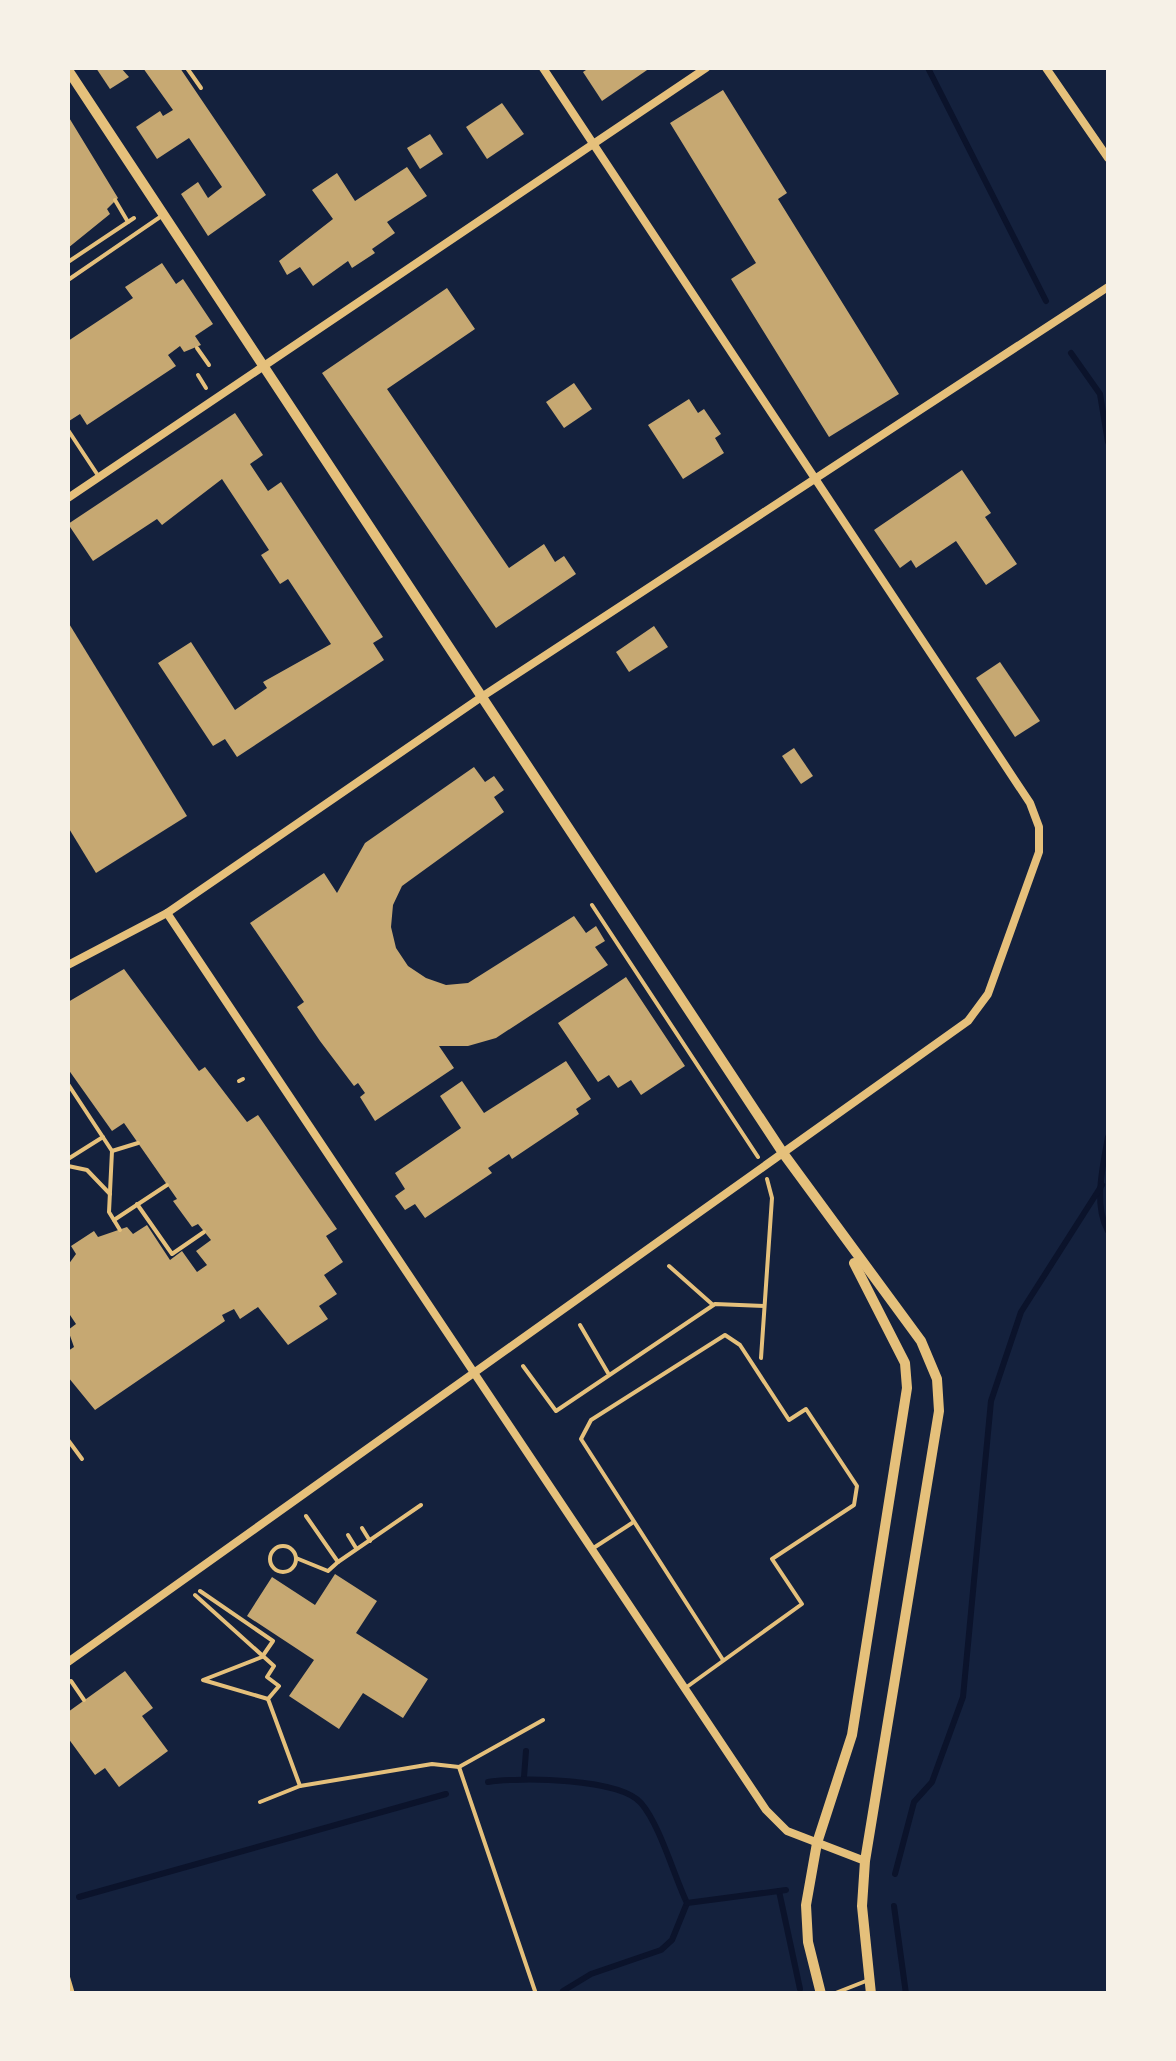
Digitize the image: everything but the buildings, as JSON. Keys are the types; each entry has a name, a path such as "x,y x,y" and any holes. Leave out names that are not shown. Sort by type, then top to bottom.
{"street":[{"path":"68,1662 968,1022 988,994 1039,852 1039,828 1030,803 543,68"},
{"path":"68,498 706,68"},
{"path":"1046,68 1108,158"},
{"path":"68,70 782,1154 842,1240 921,1341 937,1379 939,1411 865,1861 862,1906 871,1994"},
{"path":"68,964 167,913 480,698 1108,287"},
{"path":"167,913 766,1810 787,1831 865,1861"},
{"path":"821,1994 808,1942 806,1905 816,1843 852,1735 908,1388 904,1363 842,1240"}],"lane":[{"path":"68,280 164,214"},
{"path":"68,430 99,477"},
{"path":"684,1689 802,1604 772,1559 854,1505 857,1486 806,1409 789,1420 734,1338 718,1337 586,1426 581,1439 722,1660"},
{"path":"590,1550 632,1522"},
{"path":"834,1994 869,1980"}],"path":[{"path":"186,68 200,88"},
{"path":"114,200 128,222"},
{"path":"68,262 134,218"},
{"path":"198,348 208,364"},
{"path":"592,905 755,1149 772,1198 758,1372"},
{"path":"68,1084 112,1151 110,1194 114,1220 120,1230"},
{"path":"68,1163 103,1137"},
{"path":"112,1151 138,1144"},
{"path":"68,1163 87,1170 110,1194"},
{"path":"114,1220 167,1184"},
{"path":"137,1204 172,1254 204,1232"},
{"path":"668,1266 713,1306"},
{"path":"523,1366 556,1412 713,1306 764,1306"},
{"path":"580,1326 609,1374"},
{"path":"68,1440 82,1459"},
{"path":"276,1547 289,1547 296,1558 328,1571 421,1505"},
{"path":"306,1516 338,1562"},
{"path":"362,1528 370,1541"},
{"path":"348,1535 358,1549"},
{"path":"271,1541 276,1547"},
{"path":"276,1547 270,1562 278,1571 290,1570 296,1558"},
{"path":"268,1700 204,1680 262,1657 273,1641 197,1593 262,1657 274,1666 267,1677 278,1686 268,1700"},
{"path":"71,1681 84,1700"},
{"path":"268,1700 300,1786"},
{"path":"260,1802 300,1786 432,1764 459,1767 543,1720"},
{"path":"459,1767 536,1994"},
{"path":"68,1977 73,1994"}],"waterway":[{"path":"928,68 1046,301"},
{"path":"1071,353 1100,394 1108,442"},
{"path":"1108,1137 1100,1197 1108,1231"},
{"path":"895,1874 914,1802 932,1782 963,1697 991,1401 1021,1312 1102,1185"},
{"path":"524,1777 526,1751"},
{"path":"488,1782 568,1781 612,1788 629,1795 641,1803 654,1824 687,1903 672,1940 661,1950 591,1974 563,1991"},
{"path":"79,1897 446,1794"},
{"path":"687,1903 786,1890"},
{"path":"779,1891 800,1989"},
{"path":"894,1906 906,1994"}]}
